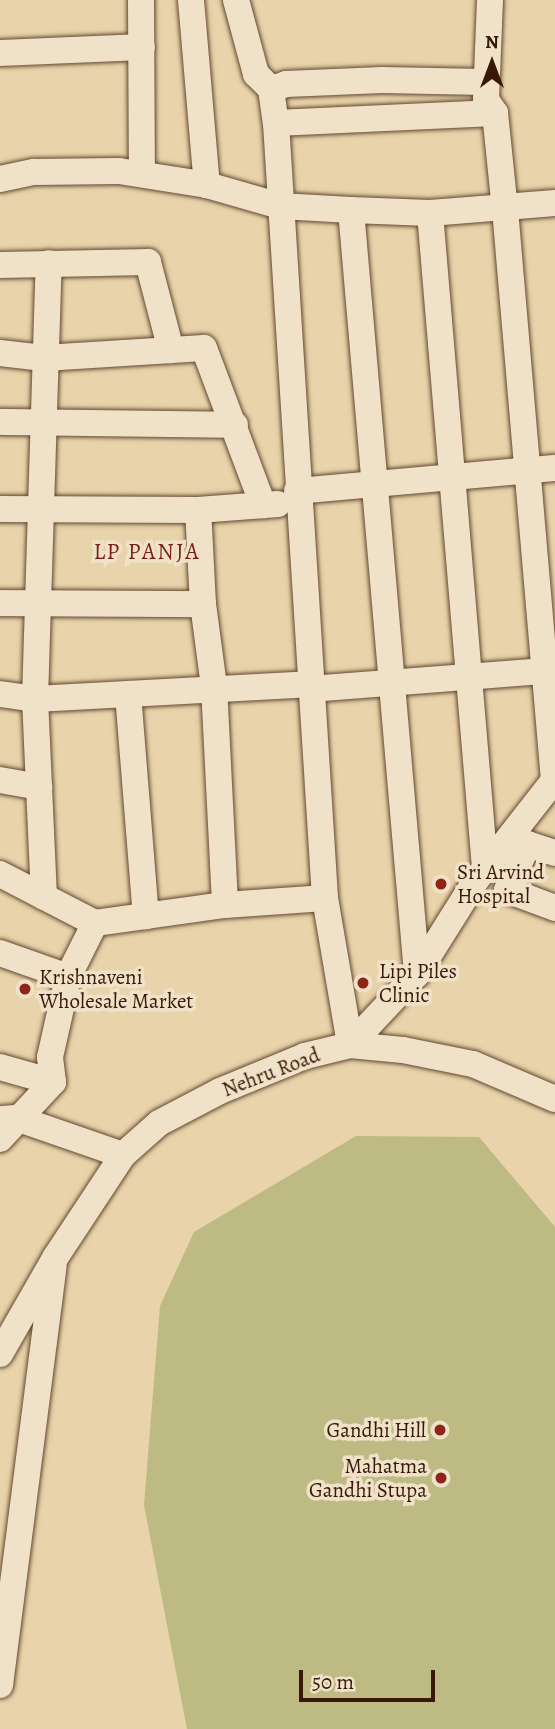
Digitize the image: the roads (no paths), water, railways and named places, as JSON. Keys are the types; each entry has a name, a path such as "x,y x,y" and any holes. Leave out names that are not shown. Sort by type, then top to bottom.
{"street":[{"path":"141,0 142,174"},
{"path":"191,0 207,184"},
{"path":"236,0 256,74 271,89 276,123 309,686 325,898 350,1045"},
{"path":"350,1045 417,974 485,869 554,780 548,671 525,471 505,209 495,113 486,100 490,0"},
{"path":"0,53 142,47"},
{"path":"271,89 286,83 382,80 485,82"},
{"path":"276,123 495,113"},
{"path":"0,179 34,172 142,174 207,184 281,206 430,212 505,209 555,203"},
{"path":"351,209 377,483 417,974"},
{"path":"430,212 485,869"},
{"path":"0,265 148,262 171,350"},
{"path":"44,897 35,699 49,264"},
{"path":"0,352 46,358 204,348 263,505"},
{"path":"0,422 44,425 235,425"},
{"path":"0,509 41,512 198,510 263,505 297,496 377,483 555,468"},
{"path":"198,510 202,604 215,686 225,905"},
{"path":"0,603 202,604"},
{"path":"0,694 35,699 215,686 309,686 548,671"},
{"path":"128,694 146,916"},
{"path":"0,780 39,787"},
{"path":"555,853 528,844 507,890 555,908"},
{"path":"0,874 95,923 225,905 325,898"},
{"path":"53,1082 50,1057 68,977 95,923"},
{"path":"0,953 68,977"},
{"name":"Nehru Road","path":"0,1354 55,1258 124,1154 159,1123 220,1091 305,1056 350,1045 403,1050 473,1064 555,1098"},
{"path":"0,1067 53,1082"},
{"path":"0,1139 8,1119 53,1082"},
{"path":"8,1119 124,1154"},
{"path":"0,1685 55,1258"}],"place":[{"name":"Sri Arvind Hospital","path":"441,884"},
{"name":"Lipi Piles Clinic","path":"363,983"},
{"name":"Krishnaveni Wholesale Market","path":"25,989"},
{"name":"Gandhi Hill","path":"440,1430"},
{"name":"Mahatma Gandhi Stupa","path":"441,1478"}],"district":[{"name":"LP PANJA","path":"147,552"}]}
